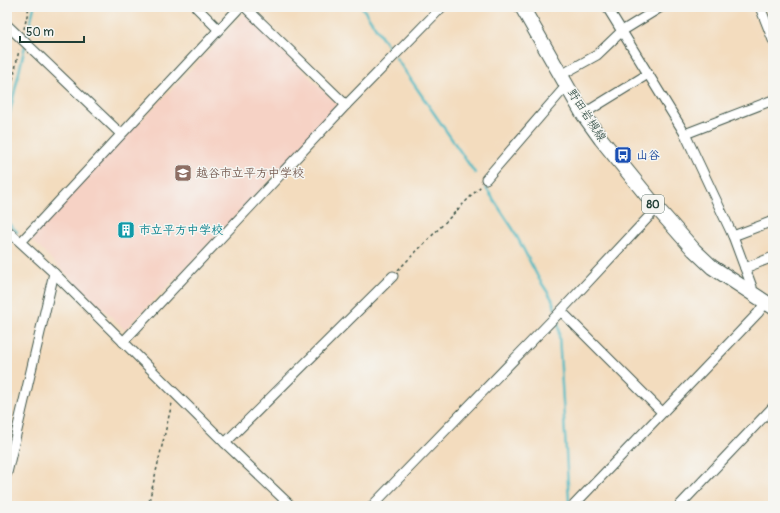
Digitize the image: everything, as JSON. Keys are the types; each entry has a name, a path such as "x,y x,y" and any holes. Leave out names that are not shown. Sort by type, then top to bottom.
{"main road":[{"name":"野田岩槻線","path":"522,7 584,114 601,139 657,208 694,250 712,267 770,305"}],"street":[{"path":"196,7 218,29"},
{"path":"21,242 240,7"},
{"path":"244,7 346,105"},
{"path":"123,342 346,105 442,7"},
{"path":"607,7 685,134 733,236 752,286 751,293"},
{"path":"486,180 564,80 597,54 622,31 662,7"},
{"path":"760,7 773,40"},
{"path":"7,25 121,134"},
{"path":"584,114 648,74"},
{"path":"685,134 773,100"},
{"path":"372,506 657,208"},
{"path":"733,236 773,221"},
{"path":"7,230 54,273 225,444 291,506"},
{"path":"745,268 773,257"},
{"path":"7,473 54,273"},
{"path":"225,444 393,276"},
{"path":"573,506 758,313 770,305"},
{"path":"560,311 662,412"},
{"path":"679,506 773,407"}],"path":[{"path":"7,109 25,43 29,7"},
{"path":"393,276 486,180"},
{"path":"148,506 175,393"}],"shaded area":[{"name":"越谷市立平方中学校","path":"245,14 338,105 338,109 125,330 28,237"}],"waterway":[{"path":"26,41 34,7"},
{"path":"362,7 393,54"},
{"path":"7,125 25,46"},
{"path":"396,58 475,173"},
{"path":"486,188 513,229 539,279 552,299 555,309"},
{"path":"7,222 17,232"},
{"path":"558,319 569,501"}],"place":[{"name":"山谷","path":"623,155"},
{"name":"越谷市立平方中学校","path":"183,173"},
{"name":"市立平方中学校","path":"126,230"}]}
